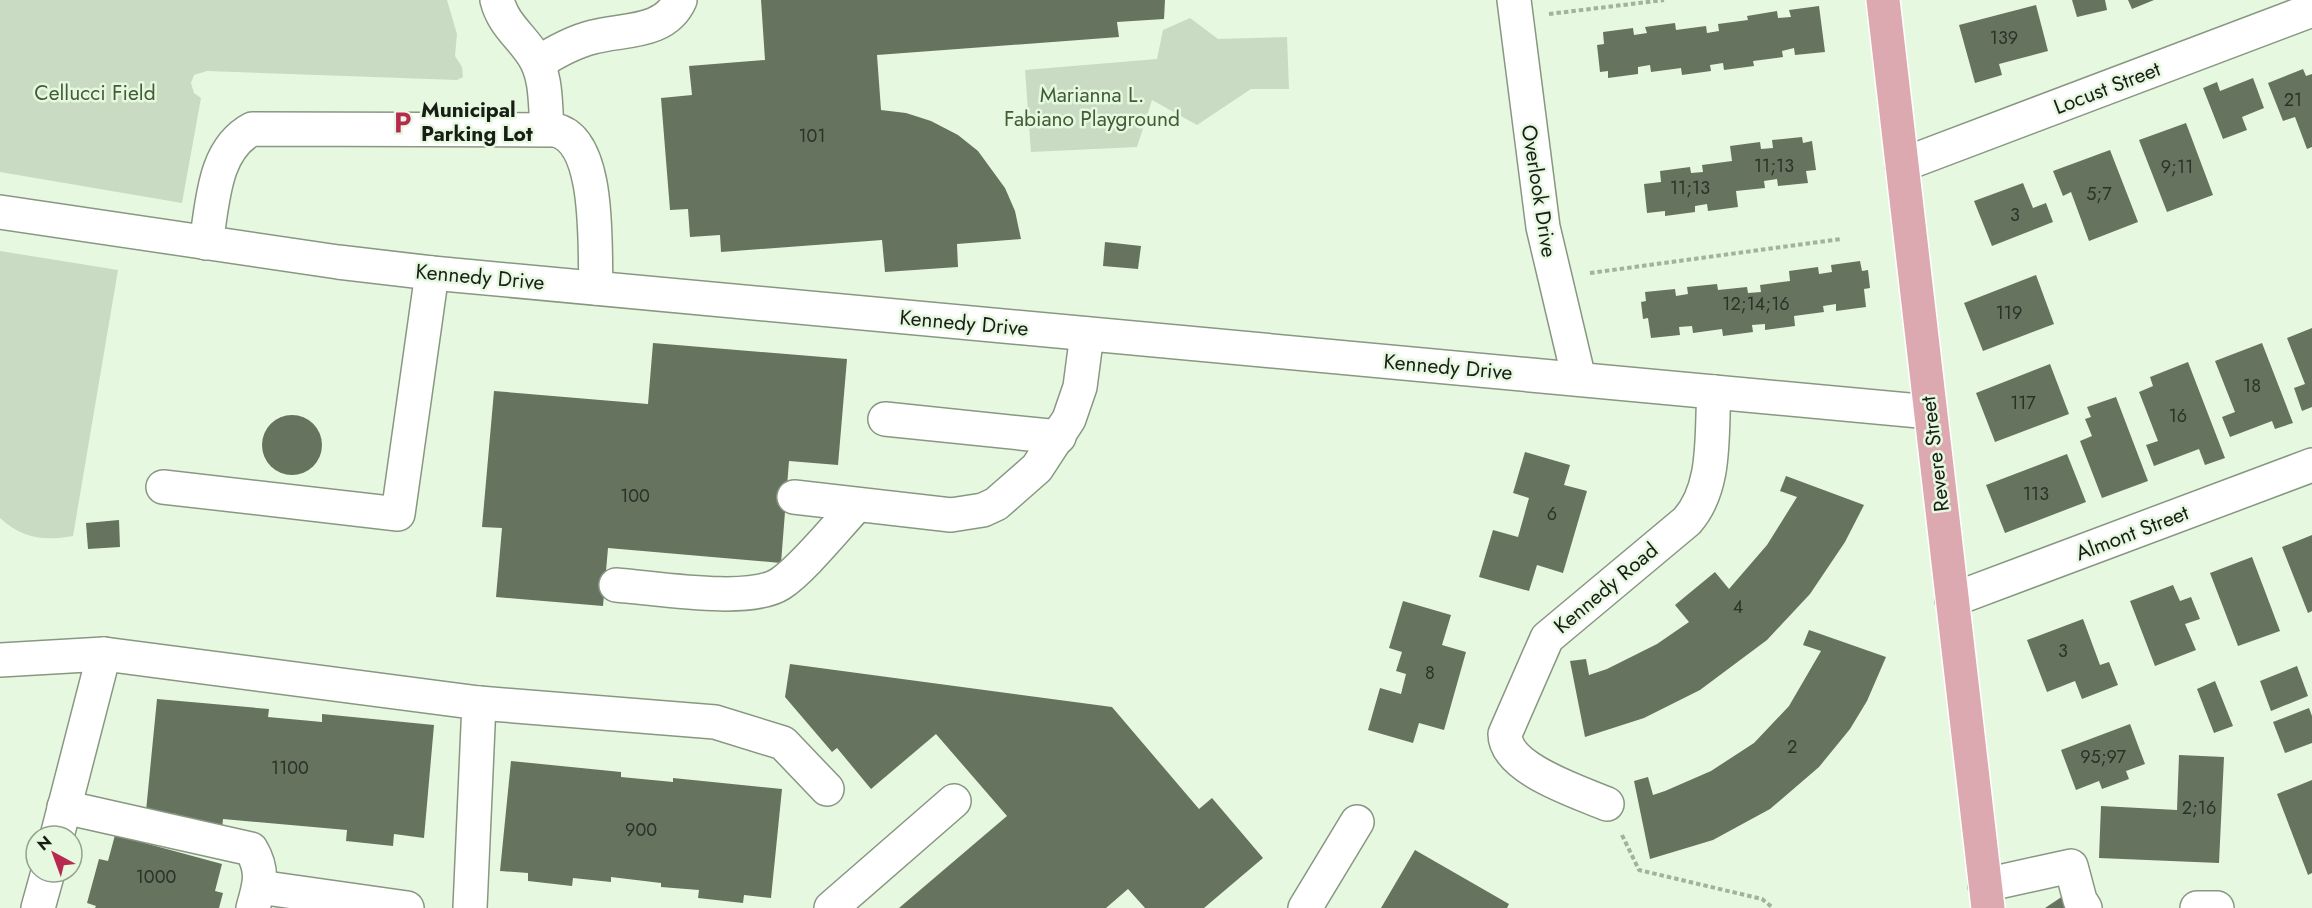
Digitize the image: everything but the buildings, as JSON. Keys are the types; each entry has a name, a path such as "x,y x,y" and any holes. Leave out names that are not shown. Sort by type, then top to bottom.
{"main road":[{"name":"Revere Street","path":"1883,0 1986,897"}],"street":[{"path":"497,0 508,26 538,63 544,84 547,129"},
{"path":"538,63 564,47 593,37 658,23 669,16 680,0"},
{"name":"Overlook Drive","path":"1515,9 1540,209 1579,379"},
{"name":"Locust Street","path":"1902,165 2312,10"},
{"path":"206,243 225,156 239,137 252,129 547,129 569,135 585,163 592,205 596,288"},
{"name":"Kennedy Drive","path":"0,212 206,243 432,273 1930,412"},
{"path":"164,487 398,514 432,273"},
{"path":"794,497 951,515 983,510 1010,494 1023,482 1059,437 1076,402 1087,334"},
{"name":"Kennedy Road","path":"1607,804 1521,763 1508,748 1506,730 1547,638 1687,521 1698,507 1708,482 1714,392"},
{"path":"885,418 1059,437"},
{"name":"Almont Street","path":"1952,600 2312,465"},
{"path":"616,585 748,594 771,589 790,576 857,505"},
{"path":"104,654 61,821 251,849 260,865 256,898 407,908"},
{"path":"0,660 104,654 479,703 715,722 783,743 828,789"},
{"path":"470,908 479,703"},
{"path":"831,908 954,801"},
{"path":"1305,908 1357,822"},
{"path":"1986,897 2071,866 2080,900 2085,908"},
{"path":"38,908 45,884"},
{"path":"2197,908 2217,908"}],"path":[{"path":"1515,9 1664,0"},
{"path":"1554,278 1840,239"},
{"path":"1607,804 1640,870 1762,899 1773,908"}],"green space":[{"name":"Cellucci Field","path":"0,0 447,0 457,34 455,56 462,67 463,77 457,80 207,71 194,75 191,83 194,93 201,98 182,203 0,172"},
{"name":"Marianna L. Fabiano Playground","path":"1190,18 1218,39 1287,37 1289,89 1251,89 1197,125 1152,100 1137,147 1031,152 1025,70 1157,59 1163,30"},
{"path":"0,251 118,270 73,536 34,537 17,530 0,518"}],"place":[{"name":"Municipal Parking Lot","path":"403,122"}]}
